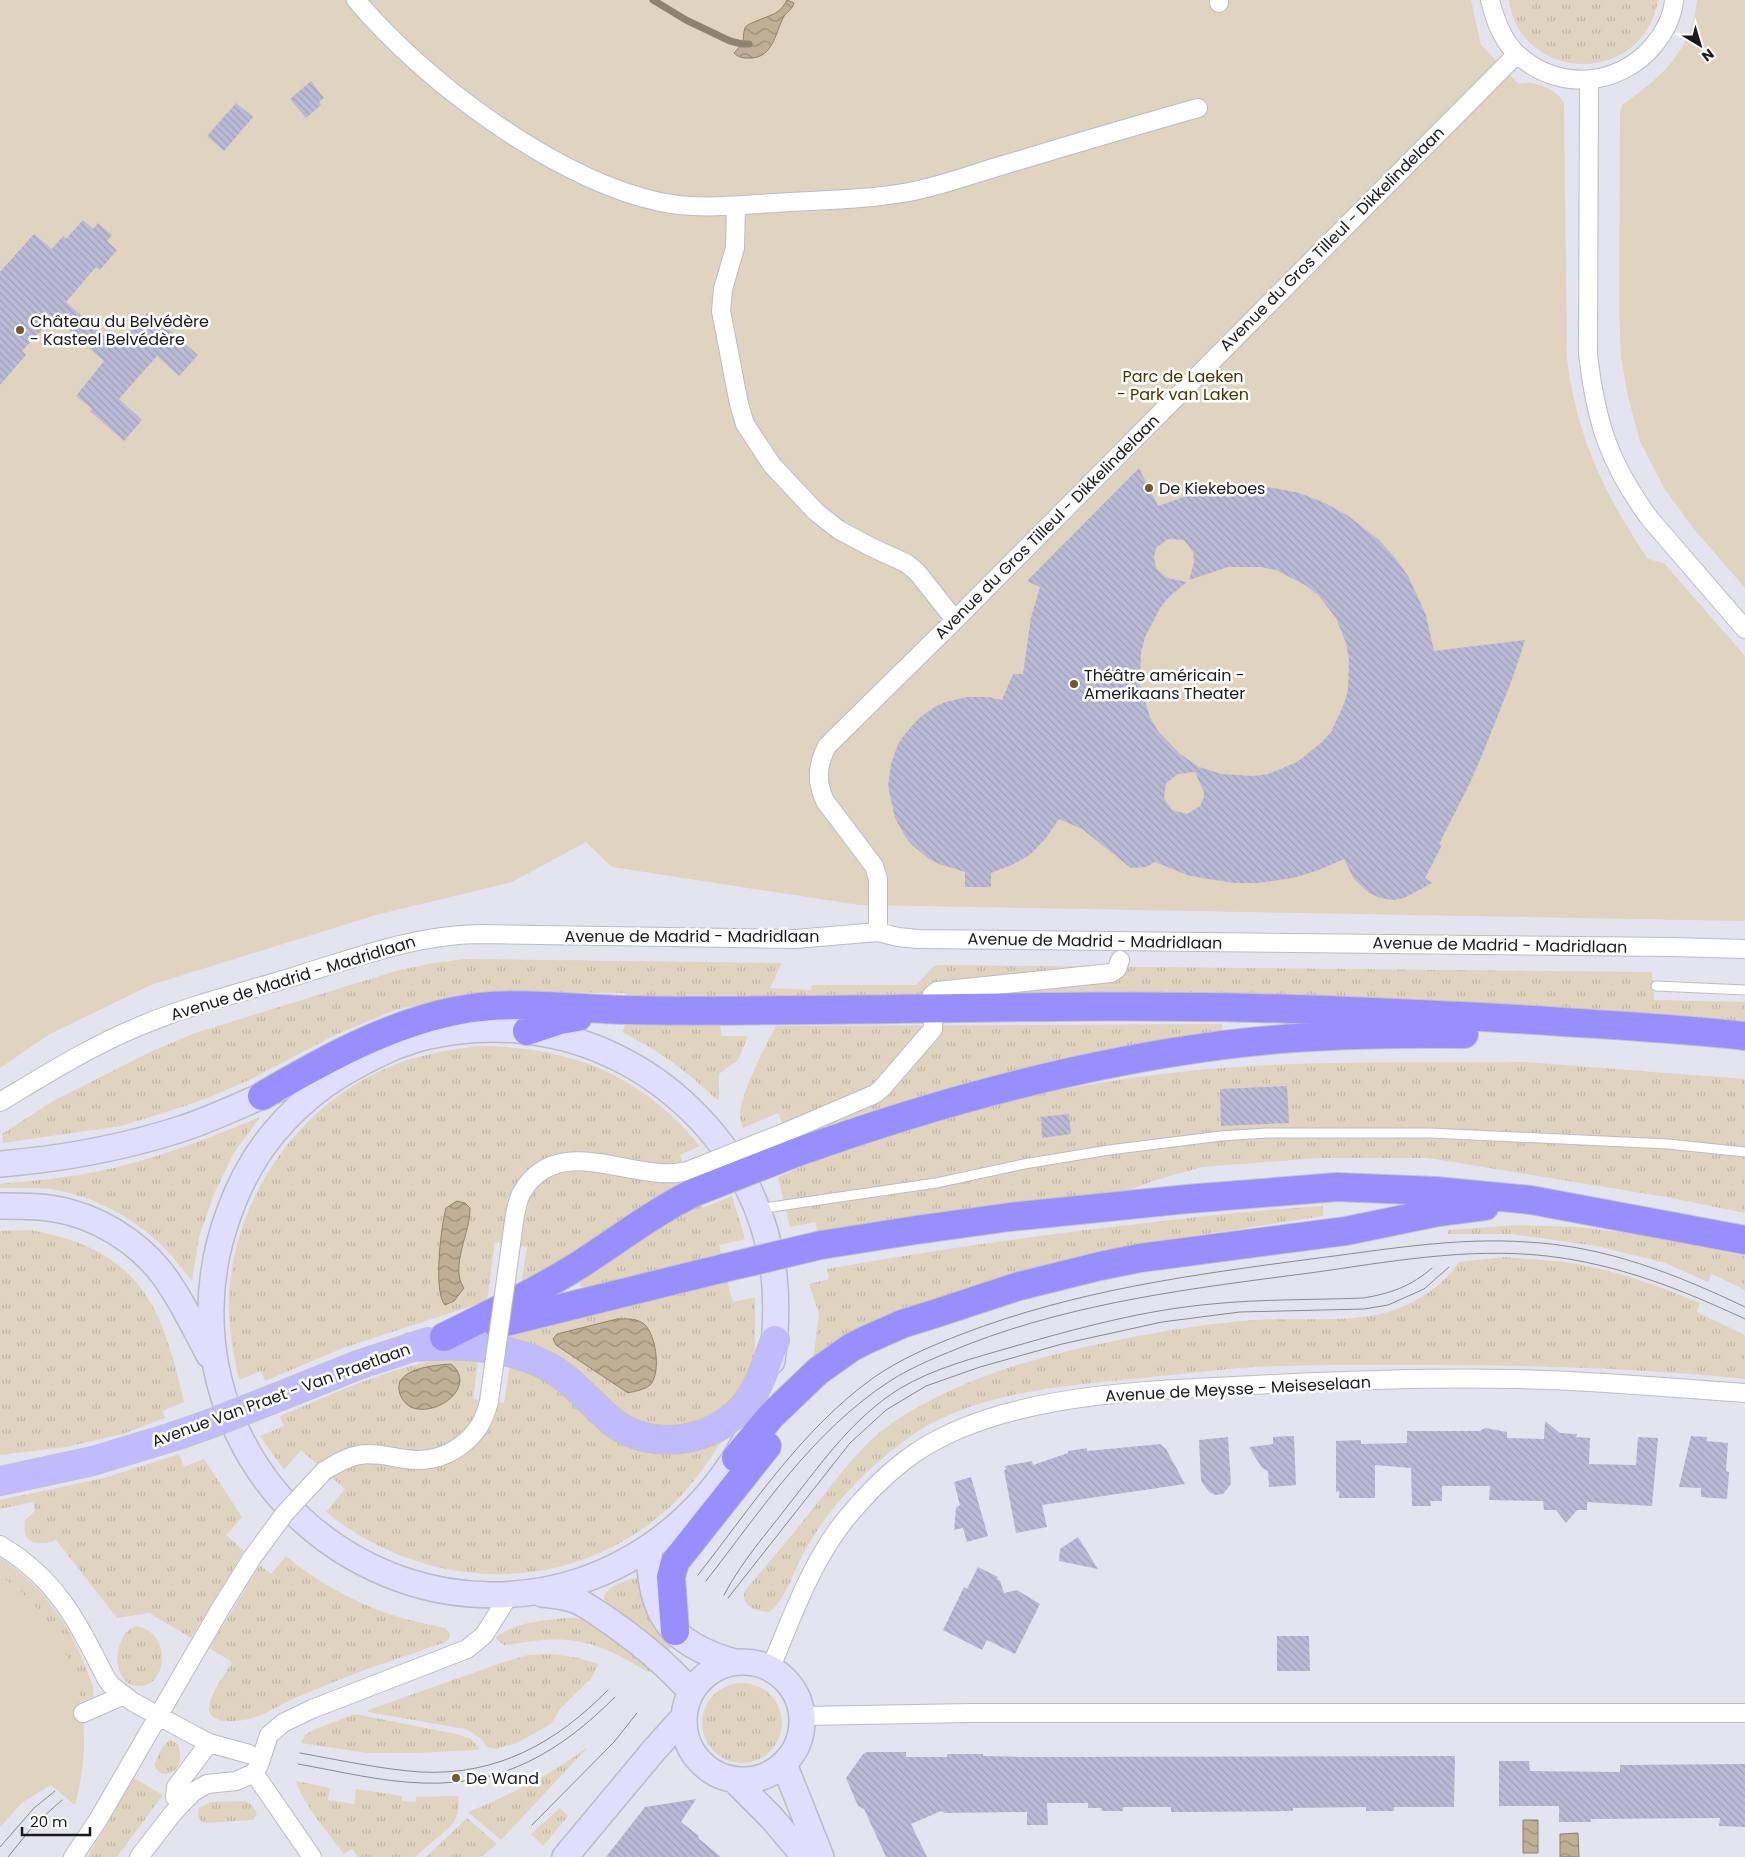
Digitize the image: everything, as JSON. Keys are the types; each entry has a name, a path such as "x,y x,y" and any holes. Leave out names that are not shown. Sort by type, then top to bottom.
{"highway":[{"path":"262,1096 315,1066 384,1033 413,1022 450,1012 500,1006 627,1010 1076,1007 1253,1008 1476,1017 1682,1029 1745,1036"},
{"path":"527,1031 564,1019 627,1010"},
{"path":"444,1337 522,1298 553,1280 649,1217 691,1181 791,1142 886,1121 1021,1083 1130,1060 1224,1045 1362,1035 1557,1035 1656,1040 1745,1048"},
{"path":"444,1337 821,1245 1010,1217 1187,1199 1337,1187 1436,1191 1531,1200 1745,1240"},
{"path":"736,1458 793,1393 839,1356 866,1340 902,1324 1016,1287 1060,1275 1140,1258 1346,1231 1438,1212 1531,1200"},
{"path":"675,1631 671,1577 675,1562 791,1417 827,1384 864,1358 894,1340 967,1303"}],"main road":[{"path":"0,1164 62,1158 143,1141 182,1129 368,1052 428,1036 461,1031 494,1029 527,1031 563,1038 598,1048 631,1064 661,1084 689,1107 714,1134 739,1170 757,1209 768,1241 774,1273 776,1306 775,1340 766,1389 748,1436 736,1458 698,1508 674,1529 649,1548 622,1564 593,1577 563,1586 521,1593"},
{"path":"396,1046 356,1064 318,1089 292,1113 258,1154 236,1193 221,1235 212,1278 210,1323 215,1367 227,1410 246,1451 271,1489 302,1522 338,1549 378,1571 421,1586 465,1594 521,1593 573,1599 614,1624 646,1649 677,1675 691,1692"},
{"path":"0,1206 27,1206 69,1212 109,1228 127,1240 143,1252 172,1287 215,1367"},
{"name":"Avenue Van Praet - Van Praetlaan","path":"0,1481 93,1461 172,1437 358,1365 444,1337"},
{"path":"411,1347 468,1345 488,1347 544,1364 564,1376 608,1417 625,1430 649,1438 666,1440 703,1434 733,1418 746,1404 758,1383 775,1340"},
{"path":"649,1548 650,1573 659,1612 675,1631 698,1649 734,1662"},
{"path":"734,1662 748,1662 770,1669 777,1672 790,1684 798,1700 802,1716 801,1734 795,1750 784,1764 767,1775 734,1780 708,1770 690,1748 684,1734 683,1718 691,1692 702,1678 717,1667 734,1662"},
{"path":"565,1857 648,1756 683,1718"},
{"path":"784,1764 821,1857"},
{"path":"734,1780 771,1817 805,1857"}],"street":[{"path":"356,0 406,52 449,90 516,137 593,179 646,198 682,205 736,206 849,199 912,191 1198,108"},
{"path":"1490,0 1499,29 1516,54 1537,69 1562,78 1589,80 1618,73 1644,57 1663,34 1674,6 1674,0"},
{"name":"Avenue du Gros Tilleul - Dikkelindelaan","path":"878,932 878,879 874,866 825,801 818,779 819,767 827,746 834,737 955,620 1516,54"},
{"path":"1589,80 1588,354 1599,421 1616,465 1639,504 1745,629"},
{"path":"736,206 735,248 723,290 720,311 739,404 745,424 772,465 816,512 839,530 906,563 917,572 955,620"},
{"name":"Avenue de Madrid - Madridlaan","path":"0,1102 67,1062 139,1026 380,950 450,935 810,939 878,932 898,938 918,939 1745,949"},
{"path":"791,1142 875,1094 882,1088 933,1029 932,995 937,991 1111,973 1118,969 1120,960"},
{"path":"73,1857 98,1820 252,1558 285,1513 324,1471 343,1459 359,1455 375,1454 421,1460 435,1458 450,1453 471,1437 481,1424 489,1401 511,1244 521,1193 537,1175 557,1165 582,1161 668,1174 691,1181"},
{"name":"Avenue de Meysse - Meiseselaan","path":"770,1669 808,1580 845,1520 869,1493 904,1461 942,1437 968,1424 988,1418 1030,1408 1090,1398 1166,1390 1281,1383 1459,1378 1514,1379 1745,1394"},
{"path":"0,1545 36,1571 65,1603 111,1685 158,1716 209,1743 249,1754"},
{"path":"139,1857 173,1813 193,1792 207,1784 236,1781 254,1773 259,1765 270,1735 283,1723 312,1709 467,1650 484,1635 521,1593"},
{"path":"83,1713 124,1695"},
{"path":"802,1716 971,1713 1745,1713"},
{"path":"175,1797 176,1787 209,1743"},
{"path":"254,1773 312,1857"}],"lane":[{"path":"1656,986 1745,990"},
{"path":"757,1209 936,1183 1024,1164 1109,1150 1221,1136 1267,1133 1440,1134 1668,1144 1745,1152"}],"green space":[{"name":"Parc de Laeken - Park van Laken","path":"0,0 1471,0 1481,45 1519,84 1538,84 1551,90 1564,103 1567,359 1578,414 1595,464 1618,511 1648,559 1664,563 1745,656 1745,921 859,905 612,867 586,842 512,882 376,915 151,985 50,1034 0,1068"},
{"path":"1509,0 1658,0 1647,29 1629,49 1606,60 1581,64 1556,59 1534,47 1518,27"},
{"path":"1697,0 1745,0 1745,588 1693,528 1664,488 1640,441 1628,397 1621,357 1619,309 1620,110 1623,104 1650,83 1673,61 1689,34"},
{"path":"465,959 782,963 770,988 811,990 812,985 916,985 937,965 1652,972 1654,1000 1745,1002 1745,1028 627,999 626,993 510,992 456,996 395,1010 335,1035 249,1080 208,1098 121,1126 3,1143 2,1134 53,1101 150,1052 195,1033 396,971 432,963"},
{"path":"626,1024 720,1025 722,1036 748,1036 738,1060 719,1074 719,1099 717,1100 672,1062 622,1032"},
{"path":"1222,1024 1222,1038 988,1080 864,1113 789,1139 778,1113 743,1128 740,1120 741,1108 748,1084 776,1026"},
{"path":"477,1046 511,1047 572,1059 601,1069 628,1083 653,1100 677,1121 700,1146 680,1155 690,1180 648,1201 578,1252 521,1285 527,1247 495,1242 487,1301 343,1348 265,1381 261,1371 239,1380 229,1319 233,1261 243,1225 257,1191 276,1160 299,1131 326,1105 356,1084 389,1067 410,1059 443,1051"},
{"path":"1525,1062 1745,1079 1745,1213 1666,1197 1428,1158 1319,1158 1202,1167 1153,1181 1127,1191 972,1208 818,1233 815,1222 790,1227 778,1177 801,1167 798,1159 939,1118 1019,1098 1145,1076 1287,1064"},
{"path":"260,1117 234,1153 214,1194 199,1237 192,1281 154,1238 119,1213 105,1206 78,1195 50,1189 0,1188 0,1184 82,1174 137,1162 199,1141"},
{"path":"732,1196 745,1239 719,1245 721,1253 644,1276 585,1290 580,1285 579,1279 698,1197 703,1208"},
{"path":"1323,1206 1323,1216 1103,1250 1031,1268 927,1304 813,1360 819,1314 809,1284 829,1279 827,1269 952,1248 1078,1231 1230,1213"},
{"path":"1518,1225 1577,1227 1635,1234 1745,1256 1745,1290 1712,1274 1708,1282 1665,1263 1597,1246 1511,1234 1448,1234 1448,1230"},
{"path":"31,1230 79,1243 100,1253 134,1279 147,1297 159,1318 168,1343 184,1402 162,1411 165,1418 123,1434 66,1447 0,1455 0,1231"},
{"path":"1505,1257 1573,1263 1610,1271 1700,1303 1697,1312 1745,1335 1745,1379 1665,1372 1543,1367 1307,1365 1227,1369 1084,1384 1024,1393 965,1409 938,1420 898,1445 854,1485 828,1515 802,1555 787,1589 770,1612 754,1609 744,1599 746,1589 862,1449 900,1417 976,1379 1045,1357 1091,1346 1203,1325 1273,1319 1345,1319 1379,1314 1394,1310 1422,1297 1446,1278 1459,1262"},
{"path":"727,1280 733,1302 755,1297 755,1349 750,1378 730,1405 691,1428 637,1426 509,1340 513,1334"},
{"path":"479,1354 473,1399 504,1403 511,1358 533,1366 632,1447 655,1453 667,1453 689,1450 723,1439 701,1472 682,1495 636,1533 593,1555 549,1569 503,1574 456,1571 411,1559 367,1540 326,1512 345,1489 301,1450 284,1470 260,1436 284,1426 280,1416 356,1384 399,1369 449,1356"},
{"path":"179,1454 184,1467 204,1459 242,1517 226,1535 244,1551 191,1638 149,1613 117,1618 56,1540 37,1543 28,1539 24,1528 25,1520 35,1511 33,1502 0,1509 0,1500 104,1478"},
{"path":"286,1556 322,1582 348,1597 389,1614 445,1628 450,1634 449,1639 443,1643 367,1669 295,1698 254,1718 222,1721 213,1717 209,1708 210,1702 232,1662 209,1648 260,1565 271,1574"},
{"path":"0,1558 15,1568 41,1592 62,1620 86,1668 92,1686 93,1697 81,1702 70,1665 53,1631 29,1601 0,1576"},
{"path":"0,1576 26,1597 47,1621 63,1648 75,1678 82,1709 84,1741 82,1773 75,1805 51,1785 23,1802 0,1827"},
{"path":"633,1578 640,1579 676,1642 668,1651 604,1600 610,1589"},
{"path":"565,1618 592,1622 655,1668 650,1672 646,1671 612,1652 580,1642 548,1640 504,1645 495,1638 519,1625"},
{"path":"136,1626 148,1630 156,1638 161,1647 162,1658 161,1668 157,1677 150,1683 141,1686 131,1685 124,1679 119,1671 118,1660 118,1650 122,1640 128,1631"},
{"path":"552,1654 578,1658 598,1664 590,1681 560,1709 551,1724 517,1743 495,1749 487,1747 482,1740 465,1729 368,1712 368,1710 504,1662 528,1655"},
{"path":"742,1683 757,1686 770,1695 779,1708 782,1723 779,1738 770,1751 757,1760 742,1763 727,1760 714,1751 705,1738 702,1723 705,1708 714,1695 727,1686"},
{"path":"355,1714 456,1734 471,1739 479,1748 478,1750 417,1753 367,1753 301,1743 305,1735 315,1729"},
{"path":"171,1740 178,1744 179,1765 173,1771 162,1774 154,1765 163,1747"},
{"path":"588,1747 501,1840 468,1812 530,1783"},
{"path":"134,1778 163,1795 117,1857 87,1857"},
{"path":"296,1781 330,1788 328,1800 354,1804 356,1789 402,1796 402,1801 414,1802 416,1797 458,1796 458,1812 451,1826 415,1857 358,1857 352,1849 344,1854 310,1809"},
{"path":"245,1801 252,1805 257,1814 253,1820 205,1823 199,1817 199,1808 211,1802"},
{"path":"560,1808 568,1816 543,1846 531,1834"},
{"path":"467,1818 497,1844 481,1857 426,1857"}],"water":[{"path":"787,0 794,3 783,18 775,39 767,51 755,58 742,57 734,53 742,44 746,26 777,12"},
{"path":"457,1201 465,1203 470,1208 459,1270 460,1280 464,1288 454,1301 445,1305 441,1298 439,1287 440,1243 446,1208"},
{"path":"617,1319 635,1320 646,1326 654,1342 656,1352 656,1371 650,1385 628,1393 556,1345 553,1339 557,1334"},
{"path":"451,1364 458,1372 460,1381 458,1389 452,1397 444,1403 423,1409 413,1408 403,1401 399,1386 402,1379 408,1374 425,1367"},
{"path":"1523,1820 1538,1820 1538,1853 1523,1853"},
{"path":"1578,1833 1579,1857 1560,1857 1560,1834"}],"building":[{"path":"311,81 324,98 319,102 321,105 306,118 290,99"},
{"path":"236,103 253,117 224,151 207,136"},
{"name":"Château du Belvédère - Kasteel Belvédère","path":"83,220 93,229 98,223 112,235 107,241 117,250 100,270 96,267 66,302 116,346 147,313 162,326 164,325 198,355 179,376 157,356 119,399 142,420 124,441 76,396 104,361 54,317 22,351 26,355 0,385 0,272 34,234 52,249 63,236 66,239"},
{"name":"Théâtre américain - Amerikaans Theater","path":"1139,468 1158,506 1201,491 1247,485 1299,493 1325,503 1347,515 1379,540 1408,576 1426,615 1434,651 1525,640 1513,677 1483,753 1439,844 1442,845 1425,878 1432,883 1404,898 1393,900 1380,898 1369,893 1354,879 1344,859 1319,870 1293,878 1257,883 1235,883 1187,875 1155,862 1146,867 1131,868 1082,829 1059,819 1046,838 1031,854 1012,865 991,873 991,887 965,887 965,872 929,859 912,845 905,836 895,818 888,786 891,764 898,744 904,735 918,719 936,706 967,697 988,697 1002,700 1013,674 1023,674 1031,617 1040,587 1027,581","holes":["1168,539 1184,540 1193,552 1194,562 1189,580 1228,567 1260,567 1276,570 1305,585 1318,595 1336,618 1346,643 1349,658 1348,689 1344,704 1331,732 1321,743 1297,762 1268,774 1253,776 1222,774 1199,767 1180,754 1158,731 1150,717 1140,685 1141,653 1145,637 1160,608 1170,596 1187,582 1167,578 1156,568 1154,558 1156,548","1195,772 1204,792 1200,806 1187,814 1172,810 1164,798 1166,783 1178,774"]},
{"path":"1287,1086 1289,1123 1221,1126 1220,1089"},
{"path":"1069,1114 1071,1134 1042,1138 1041,1117"},
{"path":"1545,1421 1560,1433 1577,1434 1576,1437 1590,1438 1589,1464 1636,1465 1638,1437 1658,1438 1652,1506 1587,1502 1587,1510 1577,1510 1566,1523 1556,1510 1544,1510 1543,1501 1489,1500 1490,1486 1442,1486 1442,1501 1430,1501 1431,1506 1412,1506 1411,1468 1375,1465 1375,1498 1339,1498 1339,1491 1336,1492 1336,1441 1361,1440 1361,1444 1407,1443 1407,1431 1480,1431 1485,1428 1507,1432 1507,1438 1544,1439"},
{"path":"1294,1436 1296,1485 1269,1487 1268,1471 1262,1468 1249,1447 1273,1444 1273,1437"},
{"path":"1691,1436 1707,1437 1707,1441 1728,1443 1726,1471 1729,1472 1727,1499 1701,1497 1701,1488 1679,1487"},
{"path":"1228,1437 1231,1484 1223,1494 1215,1495 1209,1492 1201,1481 1199,1440"},
{"path":"1160,1444 1166,1449 1185,1484 1042,1505 1047,1527 1016,1533 1004,1470 1006,1470 1005,1466 1032,1461 1033,1465 1068,1453 1068,1451 1087,1448 1087,1451"},
{"path":"971,1477 988,1536 967,1542 963,1528 954,1530 956,1508 960,1505 954,1482"},
{"path":"1078,1537 1098,1569 1059,1561 1060,1549"},
{"path":"978,1567 998,1577 997,1579 1000,1581 1004,1593 1017,1590 1040,1604 1015,1654 987,1640 982,1650 943,1630 964,1587 967,1589"},
{"path":"1277,1636 1309,1636 1310,1671 1277,1671"},
{"path":"867,1752 906,1752 906,1757 947,1757 947,1754 1027,1757 1455,1756 1454,1807 1394,1807 1394,1811 1366,1811 1366,1807 1293,1808 1293,1811 1171,1812 1171,1807 1123,1807 1123,1811 1102,1811 1101,1808 1088,1808 1088,1803 1047,1803 1048,1825 1027,1825 1027,1812 945,1813 941,1811 911,1824 927,1857 886,1857 864,1809 858,1806 846,1778 863,1754"},
{"path":"1499,1761 1529,1761 1530,1771 1620,1772 1620,1765 1745,1764 1745,1827 1719,1826 1720,1818 1591,1819 1591,1822 1559,1822 1559,1806 1499,1806"},
{"path":"696,1799 681,1822 721,1857 606,1857 645,1807"}],"waterway":[{"path":"653,0 686,20 730,41 749,44"}],"tram line":[{"path":"698,1575 758,1496 800,1445 823,1421 873,1378 905,1359 939,1343 1005,1319 1048,1306 1135,1286 1222,1271 1419,1245 1500,1241 1556,1245 1612,1256 1693,1283 1745,1307"},
{"path":"706,1581 790,1473 813,1447 862,1401 890,1381 929,1361 969,1344 1052,1317 1137,1298 1180,1291 1398,1260 1487,1253 1547,1256 1598,1265 1673,1288 1745,1319"},
{"path":"728,1598 850,1443 886,1410 926,1386 980,1367 1062,1344 1162,1322 1240,1312 1364,1309 1388,1305 1424,1289 1449,1267"},
{"path":"724,1595 755,1548 840,1441 867,1413 882,1401 899,1389 926,1375 969,1360 1062,1333 1161,1311 1231,1302 1363,1298 1373,1296 1408,1284 1432,1268"},
{"path":"300,1753 405,1771 448,1772 475,1768 500,1762 546,1740 568,1726 608,1690"},
{"path":"298,1764 407,1782 452,1782 479,1779 504,1772 528,1762 551,1749 594,1717 615,1697"},
{"path":"532,1825 614,1742 637,1713"},
{"path":"0,1847 34,1808 55,1791"},
{"path":"8,1857 33,1826 62,1800"}],"place":[{"name":"Château du Belvédère - Kasteel Belvédère","path":"20,330"},
{"name":"De Kiekeboes","path":"1149,488"},
{"name":"Théâtre américain - Amerikaans Theater","path":"1074,684"},
{"name":"De Wand","path":"456,1778"}]}
